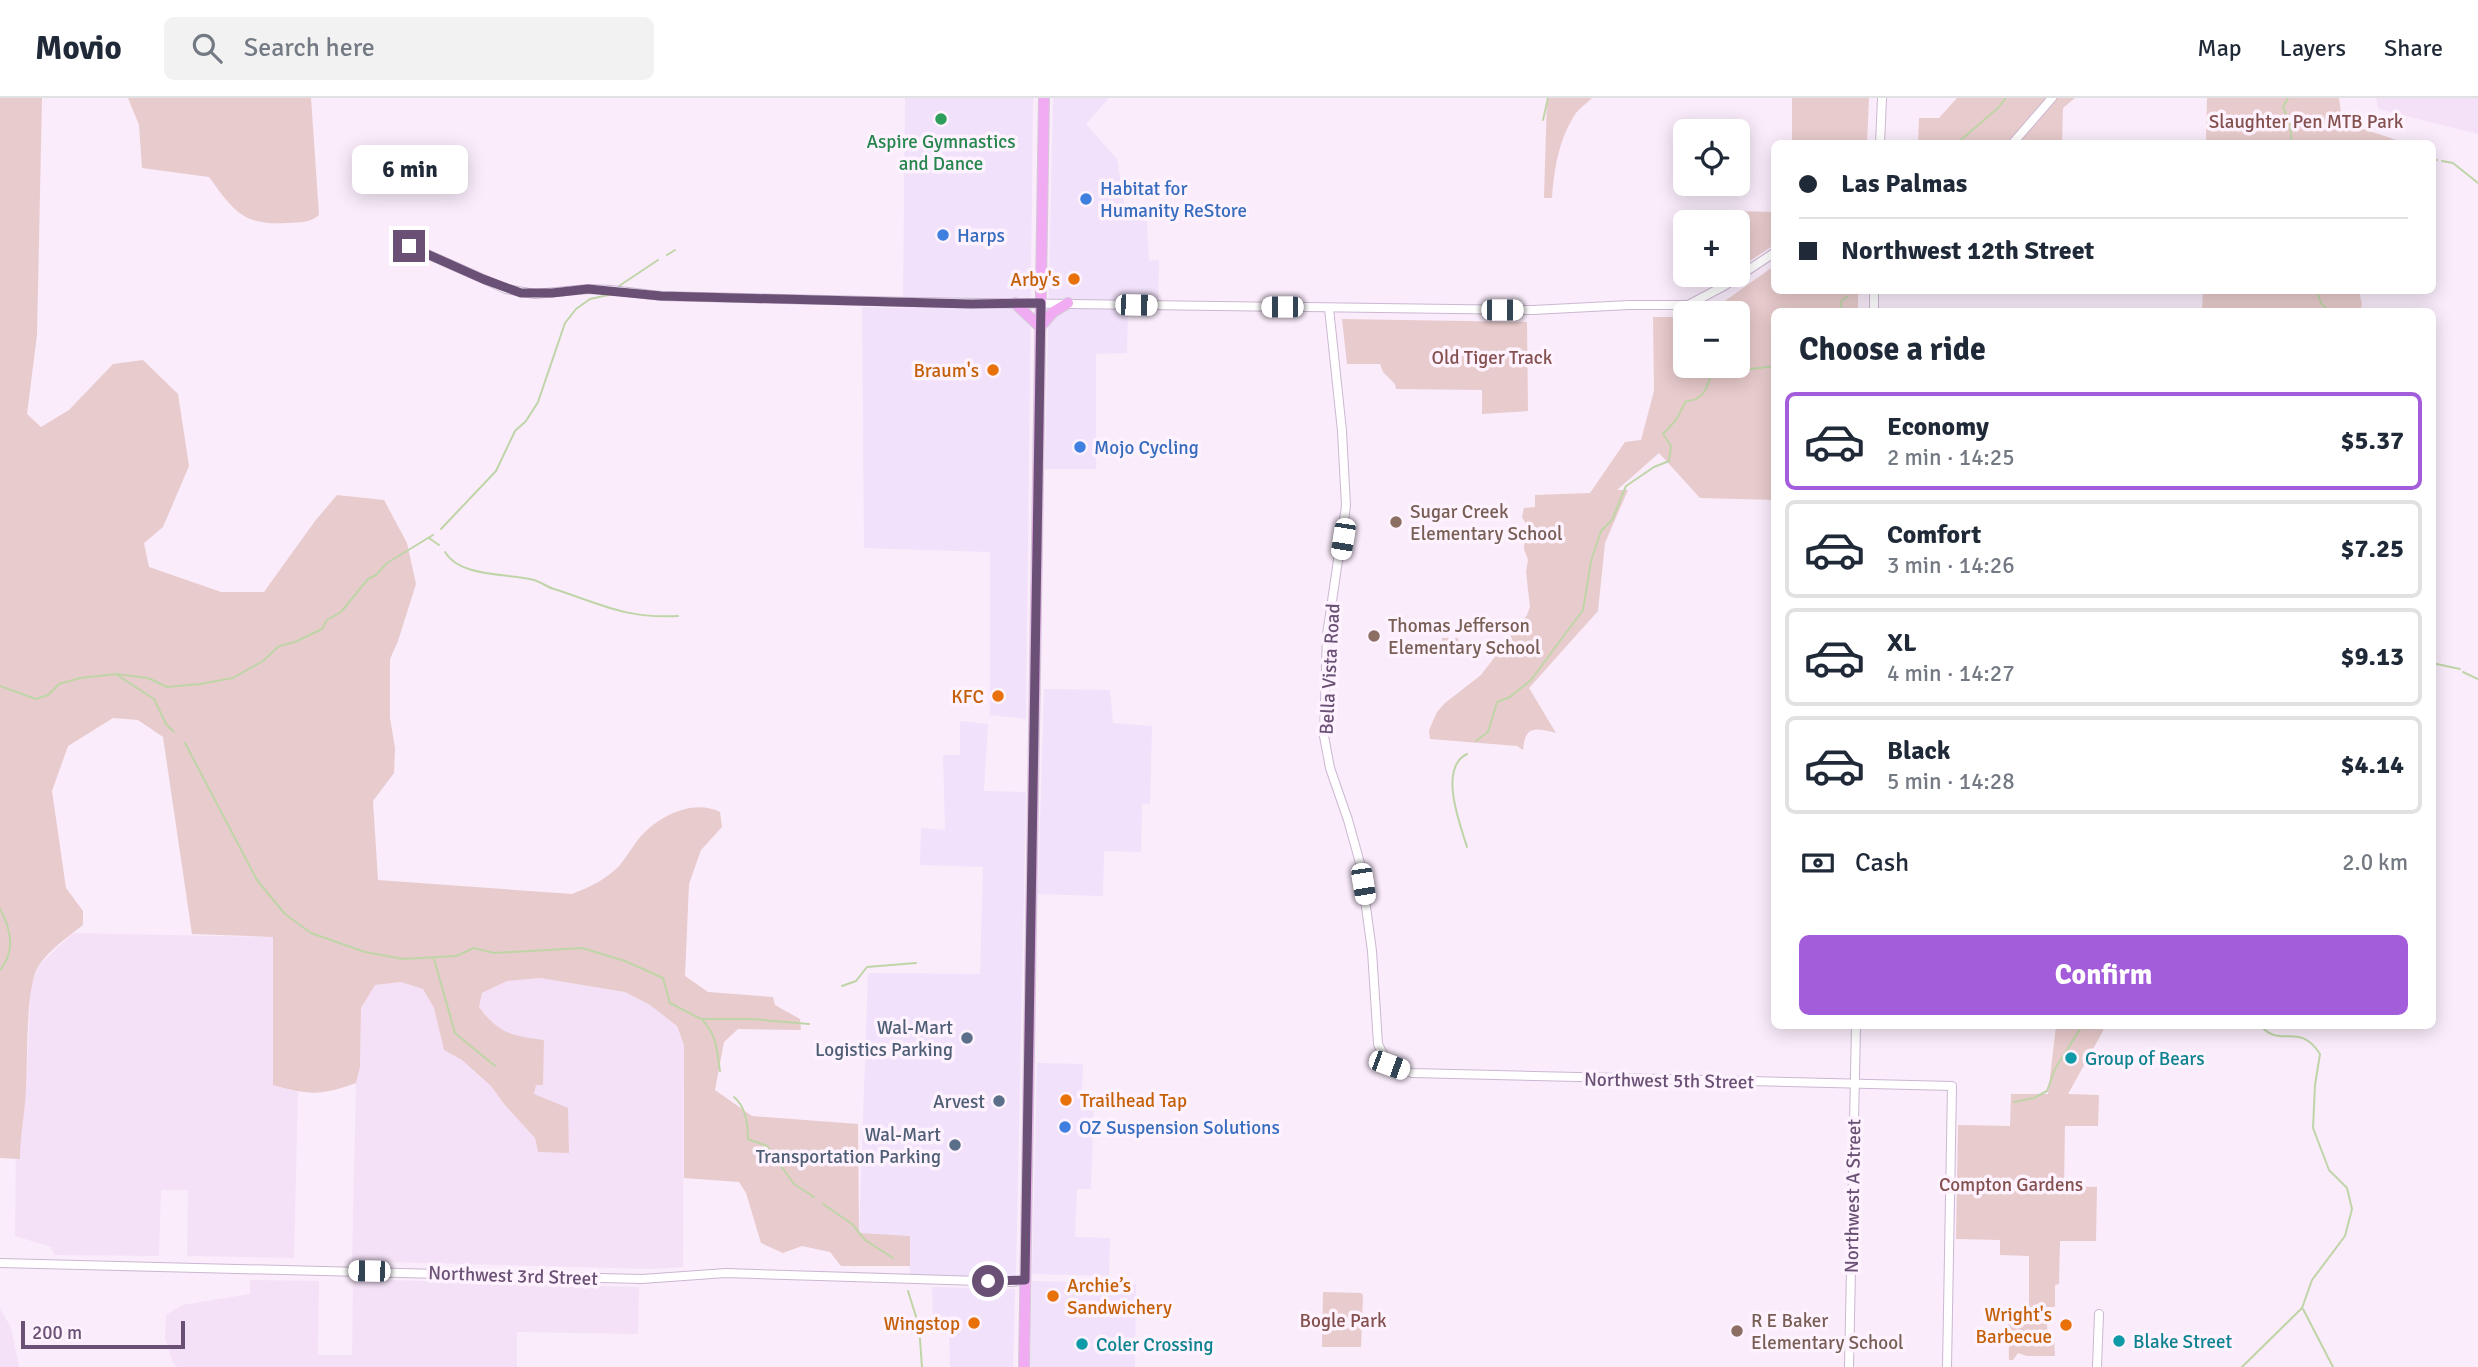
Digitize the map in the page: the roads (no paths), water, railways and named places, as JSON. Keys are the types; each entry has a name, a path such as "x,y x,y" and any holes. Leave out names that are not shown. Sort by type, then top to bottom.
{"main road":[{"path":"1024,1367 1044,98"},
{"path":"1015,303 1040,327"},
{"path":"1040,327 1053,312 1068,303"}],"street":[{"path":"1880,140 1882,98"},
{"path":"2015,140 2052,98"},
{"path":"409,246 521,293 543,294 600,289 661,296 1533,310 1688,305 1724,286 1771,255"},
{"name":"Bella Vista Road","path":"1329,308 1342,431 1346,506 1327,635 1324,736 1329,768 1360,863 1372,951 1378,1044 1389,1065"},
{"name":"Northwest A Street","path":"1849,1367 1856,1029"},
{"name":"Northwest 5th Street","path":"1389,1065 1412,1073 1952,1086 1947,1367"},
{"name":"Northwest 3rd Street","path":"0,1263 642,1279 726,1273 1012,1282 1025,1280"},
{"path":"2097,1367 2099,1314"}],"waterway":[{"path":"1543,120 1548,98"},
{"path":"1961,140 2006,98"},
{"path":"2288,98 2283,107 2290,124 2292,140"},
{"path":"2442,161 2453,163 2478,183"},
{"path":"667,255 675,250"},
{"path":"619,286 658,260"},
{"path":"441,529 496,471 515,431 526,421 538,402 565,323 576,309 590,299 613,294"},
{"path":"2318,294 2325,308"},
{"path":"1842,308 1841,301 1848,296"},
{"path":"1476,741 1488,732 1497,702 1510,697 1531,680 1583,610 1591,561 1601,531 1612,520 1626,486 1654,467 1669,461 1671,446 1663,434 1676,420 1686,401 1699,397 1705,391 1710,378 1734,371 1771,366"},
{"path":"0,686 36,699 48,695 59,684 80,678 116,674 148,678 167,687 233,678 263,661 279,646 295,642 322,629 327,620 341,612 368,579 387,563 433,535"},
{"path":"429,538 439,545"},
{"path":"445,552 452,560 473,570 534,580 628,613 678,616"},
{"path":"2436,664 2460,669"},
{"path":"2463,672 2478,679"},
{"path":"117,675 154,699 166,724 174,732"},
{"path":"185,743 257,880 285,914 311,933 365,952 403,959 456,956 474,948 494,953 582,948 625,961 663,978 670,1003 701,1019 751,1019 809,1024"},
{"path":"1467,754 1458,761 1452,784 1456,811 1467,847"},
{"path":"0,909 10,940 8,955 0,970"},
{"path":"434,959 455,1033 495,1066"},
{"path":"842,986 856,981 867,967 916,963"},
{"path":"703,1021 714,1038 720,1071"},
{"path":"2014,1102 2034,1098 2047,1091 2055,1069 2080,1029"},
{"path":"2242,1367 2302,1308 2312,1280 2345,1236 2352,1209 2347,1188 2329,1170 2313,1128 2320,1054 2305,1039 2276,1035 2264,1029"},
{"path":"734,1097 745,1116 748,1139 767,1146 794,1184 814,1197"},
{"path":"823,1204 852,1224 865,1240 893,1258"},
{"path":"908,1291 919,1326 922,1367"},
{"path":"2303,1309 2333,1367"}],"place":[{"name":"Aspire Gymnastics and Dance","path":"941,119"},
{"name":"Habitat for Humanity ReStore","path":"1086,199"},
{"name":"Harps","path":"943,235"},
{"name":"Arby's","path":"1074,279"},
{"name":"Braum's","path":"993,370"},
{"name":"Mojo Cycling","path":"1080,447"},
{"name":"Sugar Creek Elementary School","path":"1396,522"},
{"name":"Thomas Jefferson Elementary School","path":"1374,636"},
{"name":"KFC","path":"998,696"},
{"name":"Wal-Mart Logistics Parking","path":"967,1038"},
{"name":"Group of Bears","path":"2071,1058"},
{"name":"Trailhead Tap","path":"1066,1100"},
{"name":"Arvest","path":"999,1101"},
{"name":"OZ Suspension Solutions","path":"1065,1127"},
{"name":"Wal-Mart Transportation Parking","path":"955,1145"},
{"name":"Archie’s Sandwichery","path":"1053,1296"},
{"name":"Wingstop","path":"974,1323"},
{"name":"Wright's Barbecue","path":"2066,1325"},
{"name":"R E Baker Elementary School","path":"1737,1331"},
{"name":"Blake Street","path":"2119,1341"},
{"name":"Coler Crossing","path":"1082,1344"}],"park label":[{"name":"Slaughter Pen MTB Park","path":"2306,121"},
{"name":"Old Tiger Track","path":"1492,357"},
{"name":"Compton Gardens","path":"2011,1184"},
{"name":"Bogle Park","path":"1343,1320"}]}
